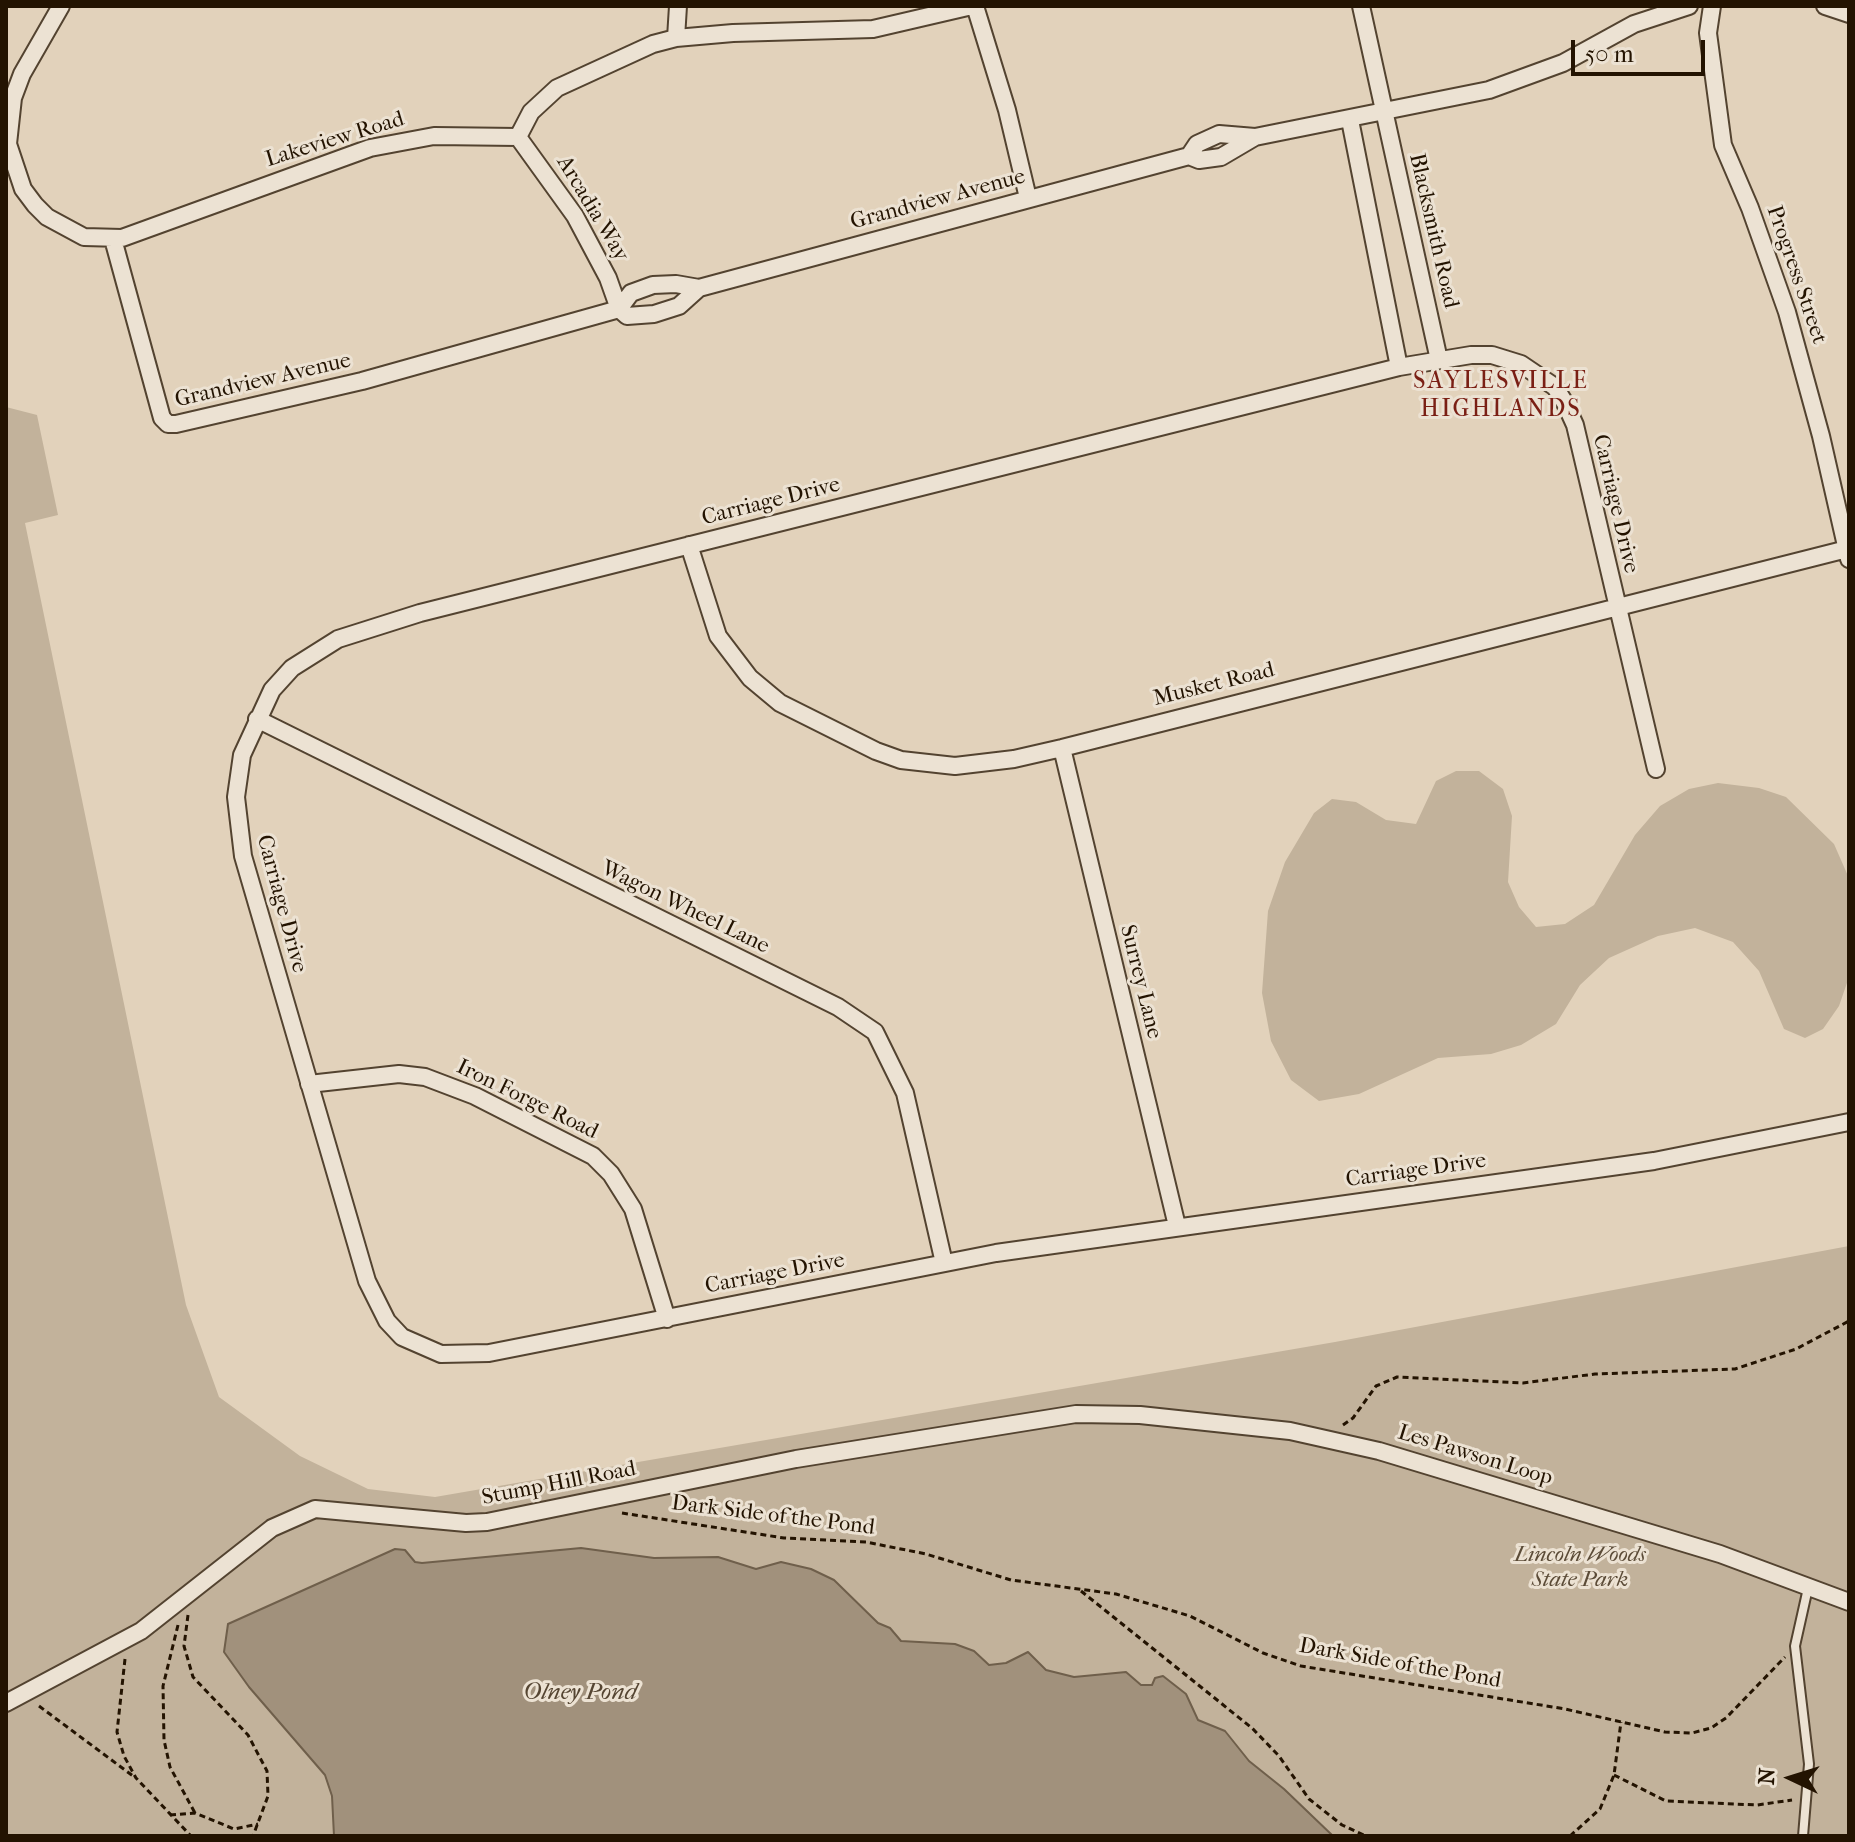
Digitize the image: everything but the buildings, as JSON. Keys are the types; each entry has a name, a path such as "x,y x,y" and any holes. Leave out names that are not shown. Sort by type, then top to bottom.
{"street":[{"path":"61,6 33,51 13,98 8,144 12,164 23,189 47,217 84,237 113,239"},
{"path":"676,38 678,6"},
{"path":"518,137 540,101 565,83 653,44 676,38 873,29 973,6 1007,110 1028,198"},
{"name":"Blacksmith Road","path":"1361,6 1439,360"},
{"name":"Grandview Avenue","path":"113,239 154,396 162,418 168,424 300,397 619,309 631,293 653,285 676,284 699,288 1189,156 1199,160 1221,157 1255,137 1461,97 1541,73 1634,24 1689,6"},
{"name":"Progress Street","path":"1712,6 1708,33 1723,145 1750,208 1787,312 1848,555"},
{"path":"1825,6 1849,14"},
{"path":"1350,120 1399,367"},
{"name":"Lakeview Road","path":"113,239 370,148 446,135 518,137"},
{"name":"Arcadia Way","path":"518,137 575,216 608,278 619,309"},
{"name":"Grandview Avenue","path":"619,309 627,316 654,314 679,306 699,288"},
{"name":"Carriage Drive","path":"1656,769 1575,425 1555,387 1539,373 1508,359 1471,355 1399,367 420,613 338,639 292,668 272,690 242,755 237,821 243,856 367,1281 387,1321 402,1337 429,1350 462,1356 667,1319 944,1263 1177,1226 1654,1161 1849,1122"},
{"name":"Musket Road","path":"689,545 711,616 724,645 750,678 780,703 876,751 901,760 955,766 1014,759 1062,748 1616,607 1848,555"},
{"name":"Wagon Wheel Lane","path":"257,719 838,1007 875,1032 905,1093 944,1263"},
{"name":"Surrey Lane","path":"1062,748 1177,1226"},
{"name":"Iron Forge Road","path":"309,1084 399,1074 425,1077 475,1096 593,1156 611,1174 633,1209 667,1319"},
{"name":"Les Pawson Loop","path":"1076,1414 1181,1419 1324,1439 1473,1477 1720,1554 1849,1602"},
{"name":"Stump Hill Road","path":"6,1703 128,1639 191,1596 272,1528 315,1509 466,1523 487,1522 796,1459 1076,1414"}],"lane":[{"path":"1803,1836 1809,1764 1795,1646 1808,1588"}],"path":[{"path":"1324,1439 1353,1418 1376,1386 1397,1377 1523,1383 1595,1374 1735,1369 1796,1349 1849,1321"},
{"name":"Dark Side of the Pond","path":"613,1512 784,1538 866,1542 926,1554 1011,1580 1116,1594 1190,1616 1263,1653 1301,1666 1565,1709 1665,1732 1692,1733 1711,1728 1726,1718 1795,1646"},
{"path":"1078,1589 1252,1728 1279,1756 1309,1799 1342,1825 1366,1836"},
{"path":"191,1596 172,1640 162,1715 170,1767 195,1813"},
{"path":"191,1596 184,1646 193,1677 248,1735 267,1771 268,1796 253,1836"},
{"path":"128,1639 117,1732 136,1778"},
{"path":"23,1694 136,1778 191,1836"},
{"path":"1570,1836 1600,1809 1614,1775 1621,1722"},
{"path":"1614,1775 1666,1801 1757,1805 1805,1798"},
{"path":"170,1815 195,1813 234,1829 260,1824"}],"green space":[{"name":"Lincoln Woods State Park","path":"6,407 37,415 58,515 25,523 186,1305 219,1397 300,1456 368,1489 435,1497 1335,1342 1849,1246 1849,1836 6,1836"},
{"path":"1456,771 1479,771 1503,789 1512,816 1508,882 1519,907 1536,927 1565,924 1594,905 1635,835 1660,806 1689,789 1718,783 1759,788 1786,797 1834,844 1848,876 1849,977 1839,1006 1823,1029 1805,1038 1784,1029 1759,971 1733,942 1695,928 1658,936 1609,958 1580,985 1556,1024 1521,1045 1491,1054 1438,1058 1359,1094 1319,1101 1291,1080 1271,1041 1262,993 1268,911 1285,862 1314,813 1332,799 1356,802 1386,820 1416,824 1436,781"}],"water":[{"name":"Olney Pond","path":"581,1548 654,1558 718,1557 756,1569 781,1562 811,1569 834,1580 901,1641 955,1644 974,1651 989,1665 1006,1663 1028,1652 1046,1670 1074,1677 1126,1672 1141,1685 1152,1685 1155,1678 1163,1676 1186,1694 1198,1720 1225,1731 1249,1761 1284,1789 1333,1836 334,1836 332,1796 325,1775 249,1687 224,1652 228,1624 395,1549 405,1550 415,1562 422,1563"}],"district":[{"name":"SAYLESVILLE HIGHLANDS","path":"1501,396"}]}
